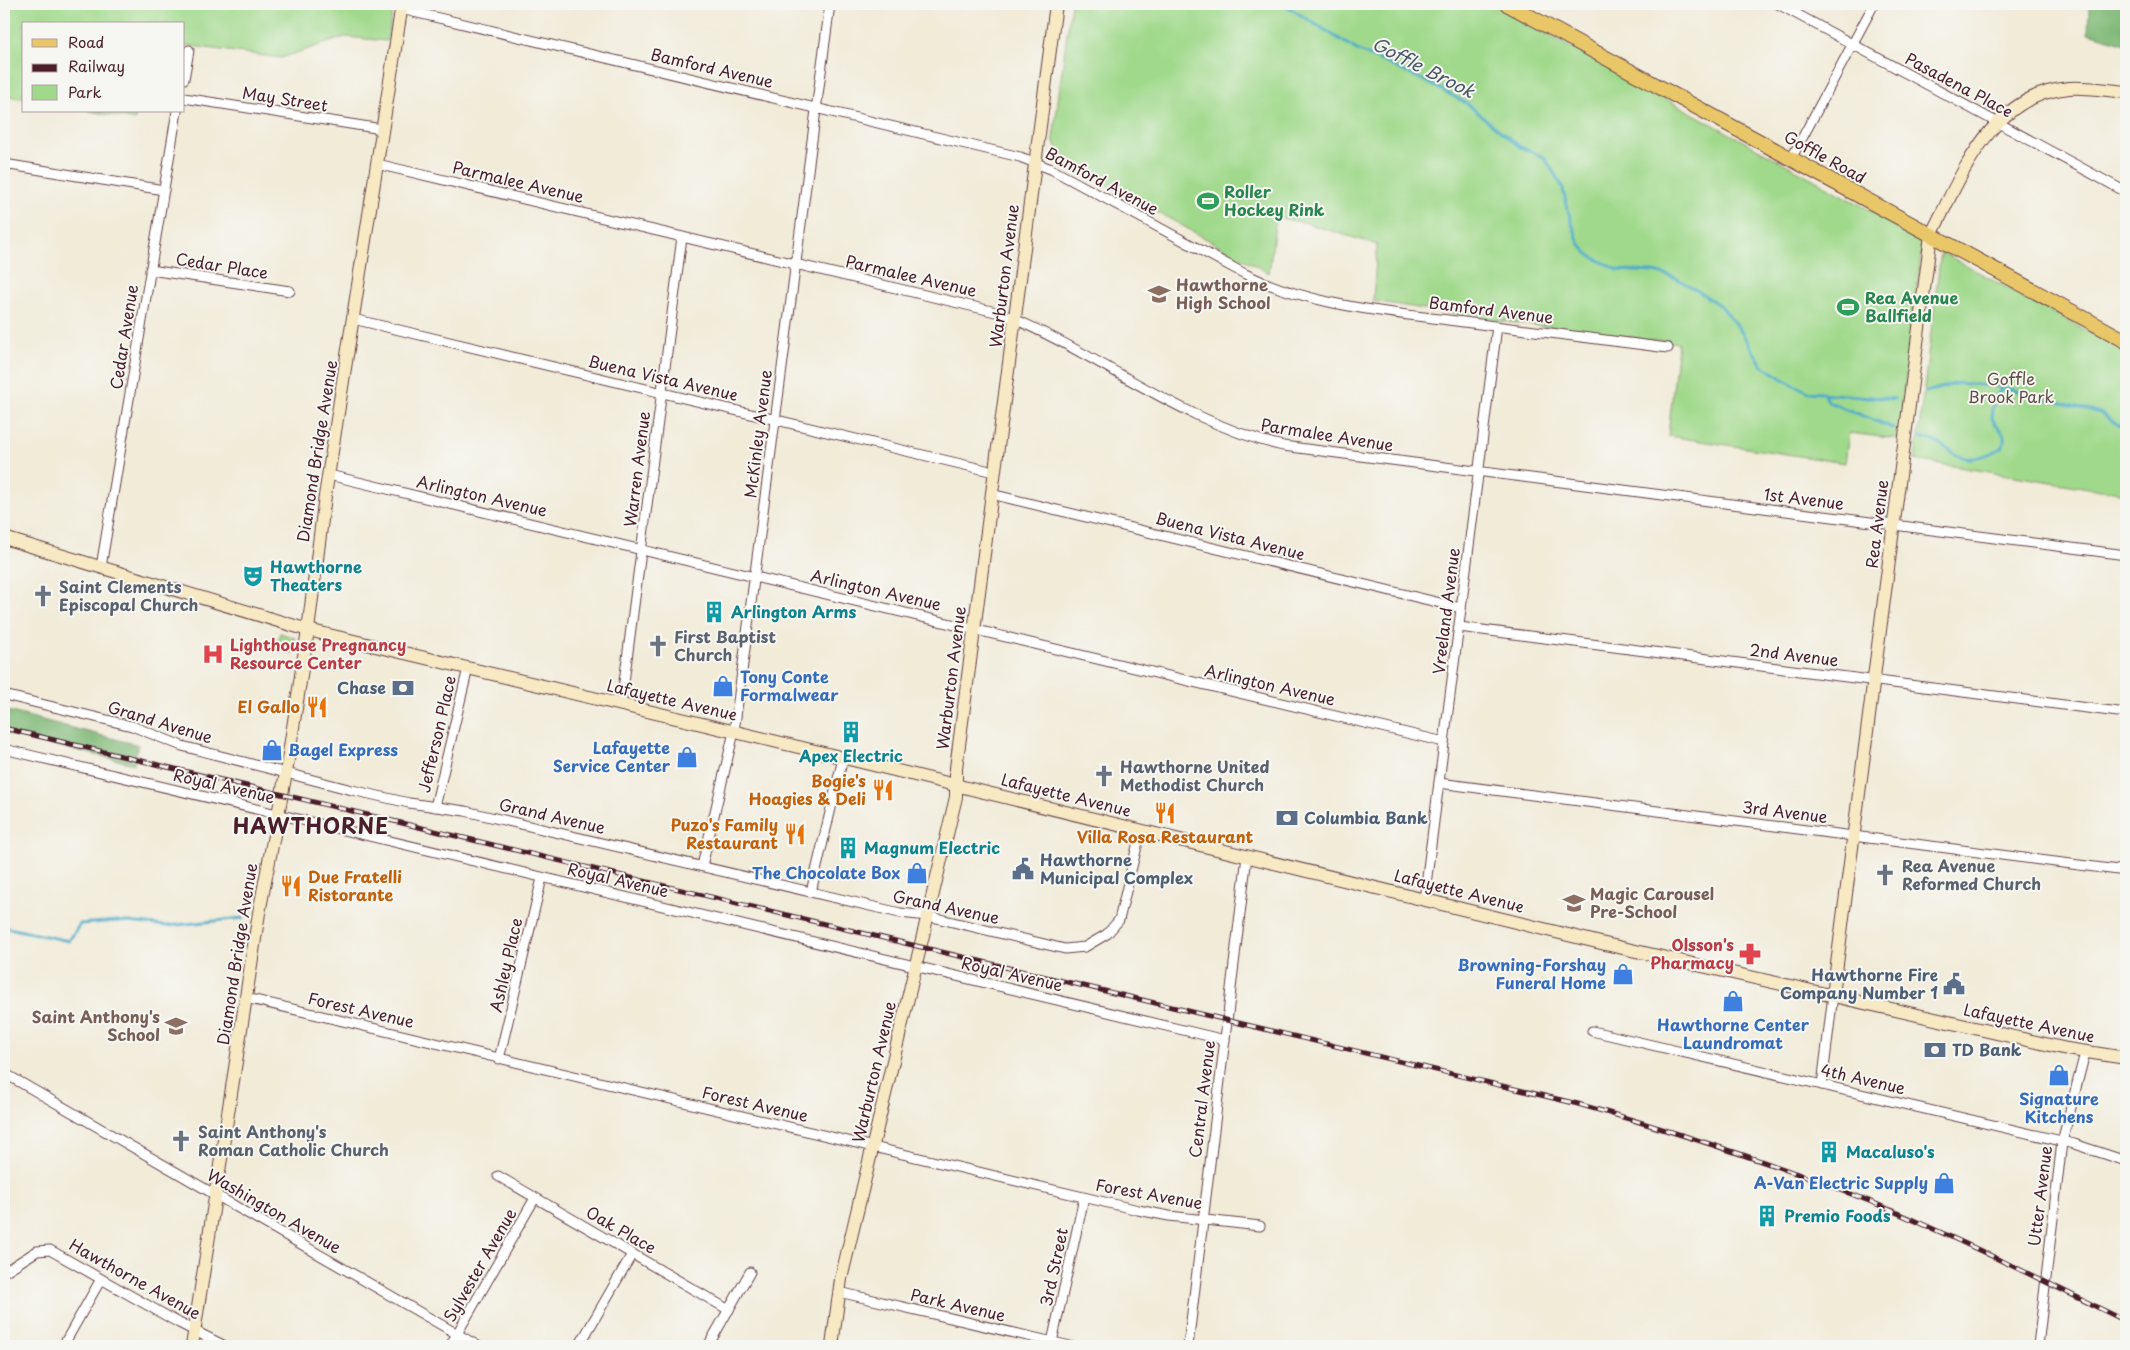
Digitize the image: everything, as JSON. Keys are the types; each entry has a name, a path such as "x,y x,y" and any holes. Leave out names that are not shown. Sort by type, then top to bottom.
{"main road":[{"name":"Goffle Road","path":"1507,4 2126,341"}],"street":[{"name":"McKinley Avenue","path":"702,866 734,732 830,4"},
{"name":"Warburton Avenue","path":"832,1346 839,1292 956,797 956,768 1056,4"},
{"name":"Pasadena Place","path":"1778,4 2126,192"},
{"path":"1791,159 1874,4"},
{"name":"Bamford Avenue","path":"402,6 1035,162 1052,169 1245,274 1281,289 1339,305 1668,348"},
{"name":"Diamond Bridge Avenue","path":"192,1346 259,913 286,773 329,475 402,6"},
{"path":"185,73 189,50"},
{"name":"Rea Avenue","path":"1822,1085 1931,235 1984,137 1997,122 2020,103 2053,91 2069,88 2126,92"},
{"name":"May Street","path":"185,98 382,129"},
{"name":"Cedar Avenue","path":"101,567 177,112"},
{"path":"4,164 164,190"},
{"name":"Parmalee Avenue","path":"377,164 1015,318 1190,412 1242,435 1306,450 1479,472"},
{"name":"Warren Avenue","path":"621,705 682,237"},
{"name":"Cedar Place","path":"150,270 290,291"},
{"name":"Buena Vista Avenue","path":"353,319 994,472"},
{"name":"Vreeland Avenue","path":"1424,900 1497,326"},
{"name":"1st Avenue","path":"1479,472 2126,555"},
{"name":"Arlington Avenue","path":"329,475 1444,742"},
{"name":"Buena Vista Avenue","path":"991,494 1462,608"},
{"name":"Lafayette Avenue","path":"4,538 308,630 956,785 1605,944 2085,1052 2126,1058"},
{"name":"2nd Avenue","path":"1459,627 2126,713"},
{"name":"Jefferson Place","path":"435,807 468,668"},
{"name":"Grand Avenue","path":"4,695 132,726 182,746 409,804 465,811 900,913 928,916 1065,949 1079,949 1114,928 1119,920 1141,830"},
{"name":"Royal Avenue","path":"4,749 1225,1040"},
{"path":"812,892 843,758"},
{"name":"3rd Avenue","path":"1439,783 2126,871"},
{"name":"Central Avenue","path":"1188,1346 1247,856"},
{"name":"Ashley Place","path":"499,1058 542,878"},
{"name":"Forest Avenue","path":"246,998 1153,1214 1260,1226"},
{"name":"4th Avenue","path":"1592,1032 2062,1142 2126,1161"},
{"name":"Utter Avenue","path":"2038,1346 2062,1142 2085,1052"},
{"name":"Washington Avenue","path":"4,1073 478,1346"},
{"name":"Oak Place","path":"498,1176 729,1310"},
{"name":"Sylvester Avenue","path":"450,1346 535,1198"},
{"name":"3rd Street","path":"1052,1342 1084,1198"},
{"name":"Hawthorne Avenue","path":"4,1272 37,1251 50,1250 194,1331 225,1346"},
{"path":"579,1346 632,1254"},
{"path":"708,1346 750,1272"},
{"path":"63,1346 101,1279"},
{"name":"Park Avenue","path":"839,1292 1070,1346"}],"green space":[{"path":"4,4 394,4 387,41 345,37 281,58 185,45 185,22 22,22 22,99 4,95"},
{"path":"1071,4 1492,4 1923,239 1898,439 1849,433 1845,463 1668,436 1678,343 1494,320 1373,301 1377,245 1306,223 1276,217 1269,273 1060,159 1053,138"},
{"path":"2086,4 2126,4 2126,44 2088,33 2089,5"},
{"path":"94,112 137,112 135,120"},
{"name":"Goffle Brook Park","path":"1941,252 2126,352 2126,494 1915,460"},
{"path":"280,633 295,638 293,653 276,651"},
{"path":"4,710 138,745 134,764 4,733"}],"waterway":[{"name":"Goffle Brook","path":"1283,4 1357,50 1427,82 1466,103 1520,147 1544,157 1562,186 1579,243 1589,255 1618,270 1654,272 1676,278 1698,291 1722,307 1742,333 1762,365 1788,382 1809,392 1895,399"},
{"name":"Goffle Brook","path":"1926,392 1958,383 2002,387 2100,413 2126,430"},
{"name":"Goffle Brook","path":"1920,437 1933,441 1965,458 1986,455 2002,448 2004,437 1992,417 1992,409 2002,387"},
{"name":"Goffle Brook","path":"1824,394 1829,402 1893,428"},
{"path":"4,927 69,941 80,924 117,921 167,926 243,918"}],"railway":[{"path":"4,728 1578,1104 1725,1149 1869,1201 1966,1244 2126,1321"}],"place":[{"name":"Roller Hockey Rink","path":"1208,201"},
{"name":"Hawthorne High School","path":"1159,294"},
{"name":"Rea Avenue Ballfield","path":"1848,307"},
{"name":"Hawthorne Theaters","path":"253,576"},
{"name":"Saint Clements Episcopal Church","path":"43,596"},
{"name":"Arlington Arms","path":"714,612"},
{"name":"First Baptist Church","path":"658,646"},
{"name":"Lighthouse Pregnancy Resource Center","path":"213,654"},
{"name":"Tony Conte Formalwear","path":"723,686"},
{"name":"Chase","path":"403,688"},
{"name":"El Gallo","path":"317,707"},
{"name":"Apex Electric","path":"851,732"},
{"name":"Bagel Express","path":"272,750"},
{"name":"Lafayette Service Center","path":"687,757"},
{"name":"Hawthorne United Methodist Church","path":"1104,776"},
{"name":"Bogie's Hoagies & Deli","path":"883,790"},
{"name":"Villa Rosa Restaurant","path":"1165,813"},
{"name":"Columbia Bank","path":"1287,818"},
{"name":"Puzo's Family Restaurant","path":"795,834"},
{"name":"Magnum Electric","path":"848,848"},
{"name":"Hawthorne Municipal Complex","path":"1023,869"},
{"name":"The Chocolate Box","path":"917,873"},
{"name":"Rea Avenue Reformed Church","path":"1885,875"},
{"name":"Due Fratelli Ristorante","path":"291,886"},
{"name":"Magic Carousel Pre-School","path":"1574,903"},
{"name":"Olsson's Pharmacy","path":"1750,954"},
{"name":"Browning-Forshay Funeral Home","path":"1623,974"},
{"name":"Hawthorne Fire Company Number 1","path":"1954,984"},
{"name":"Hawthorne Center Laundromat","path":"1733,1001"},
{"name":"Saint Anthony's School","path":"176,1026"},
{"name":"TD Bank","path":"1935,1050"},
{"name":"Signature Kitchens","path":"2059,1075"},
{"name":"Saint Anthony's Roman Catholic Church","path":"181,1141"},
{"name":"Macaluso's","path":"1829,1152"},
{"name":"A-Van Electric Supply","path":"1944,1183"},
{"name":"Premio Foods","path":"1767,1216"}],"district":[{"name":"HAWTHORNE","path":"311,827"}]}
